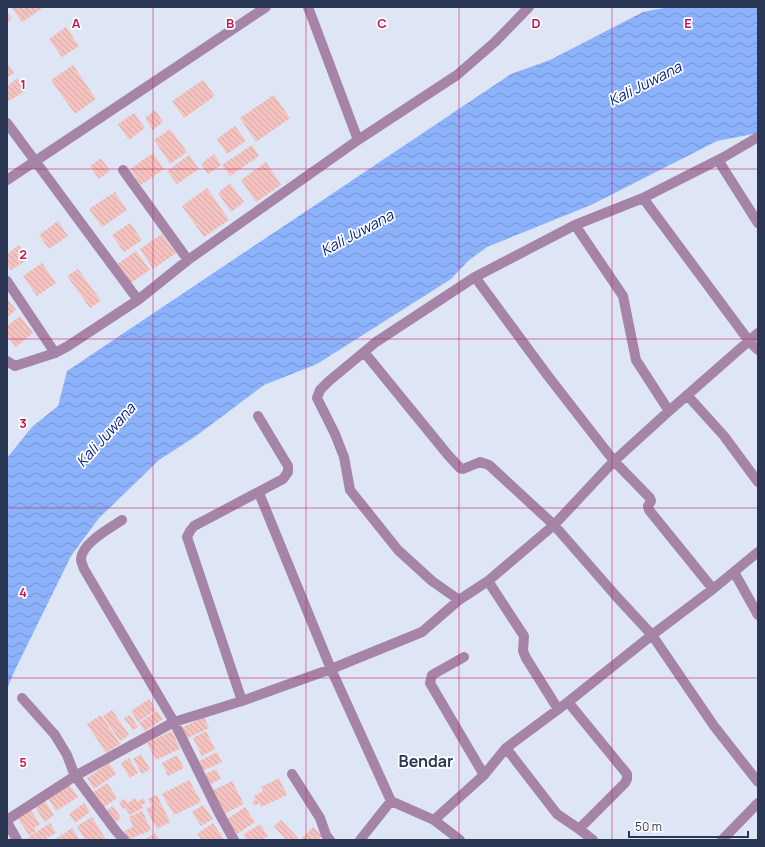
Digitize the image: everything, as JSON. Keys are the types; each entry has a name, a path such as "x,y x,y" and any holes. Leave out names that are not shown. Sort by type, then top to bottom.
{"street":[{"path":"7,180 266,7"},
{"path":"308,7 358,140"},
{"path":"10,367 55,353 138,300 188,260 358,140 457,75 495,42 529,7"},
{"path":"7,123 138,300"},
{"path":"458,600 432,581 398,550 350,490 344,457 335,434 317,398 320,390 376,342 476,278 575,225 643,198 718,160 758,137"},
{"path":"718,160 758,223"},
{"path":"123,170 188,260"},
{"path":"643,198 748,341 758,350"},
{"path":"575,225 623,296 636,360 669,411"},
{"path":"476,278 548,376 614,461 646,492 651,501 648,506 650,510 713,589"},
{"path":"7,281 55,353"},
{"path":"17,840 7,821 76,776 174,722 242,701 331,669 422,632 458,600 488,581 554,526 614,461 758,333"},
{"path":"364,352 460,468 480,462 489,465 554,526 652,635 714,726 758,782"},
{"path":"687,395 724,436 758,482"},
{"path":"242,701 187,537 194,526 259,493 283,479 288,472 288,466 258,416"},
{"path":"259,493 331,669 390,801 434,820 460,840"},
{"path":"122,520 88,545 82,555 81,560 84,569 174,722 234,840"},
{"path":"434,820 484,775 506,748 568,702 758,552"},
{"path":"734,572 758,615"},
{"path":"488,581 524,636 523,651 526,658 558,709"},
{"path":"464,657 432,675 430,683 484,775"},
{"path":"22,698 55,735 67,755 76,776 124,840"},
{"path":"568,702 627,774 625,783 579,829"},
{"path":"506,748 557,814 593,840"},
{"path":"292,774 320,818 326,835 330,840"},
{"path":"360,840 390,801"},
{"path":"722,840 758,803"}],"water":[{"name":"Kali Juwana","path":"669,7 758,7 758,133 717,141 591,205 487,247 468,261 451,279 317,364 264,385 196,436 159,460 99,518 71,556 7,689 7,458 32,427 58,406 67,371 511,74 550,60 643,12"}],"building":[{"path":"11,7 44,7 22,22"},
{"path":"7,12 12,19 7,23"},
{"path":"66,27 79,46 62,57 49,39"},
{"path":"7,62 14,73 7,78"},
{"path":"73,65 96,99 75,114 51,80"},
{"path":"18,78 26,90 9,101 7,99 7,86"},
{"path":"203,80 215,96 184,118 172,101"},
{"path":"274,95 290,118 256,142 240,118"},
{"path":"155,110 163,122 153,130 145,118"},
{"path":"134,113 145,128 129,140 118,124"},
{"path":"235,126 246,141 227,154 217,139"},
{"path":"170,129 187,152 170,164 154,140"},
{"path":"252,145 259,156 230,176 222,165"},
{"path":"153,153 164,169 141,185 130,169"},
{"path":"214,154 221,165 208,174 201,164"},
{"path":"189,155 199,169 177,184 167,171"},
{"path":"101,158 110,171 99,179 90,166"},
{"path":"266,162 281,185 256,202 241,180"},
{"path":"230,183 244,202 231,212 218,193"},
{"path":"207,188 229,220 204,237 182,206"},
{"path":"115,192 127,210 102,227 89,209"},
{"path":"58,221 68,236 49,249 39,235"},
{"path":"130,223 142,240 124,252 112,235"},
{"path":"162,234 176,253 153,269 140,249"},
{"path":"19,245 28,259 11,270 7,264 7,254"},
{"path":"136,251 150,270 129,284 116,265"},
{"path":"42,263 56,283 37,296 23,276"},
{"path":"78,269 101,301 90,308 67,276"},
{"path":"7,299 16,310 7,317"},
{"path":"20,316 33,333 16,347 7,336 7,326"},
{"path":"149,699 156,710 138,722 131,711"},
{"path":"112,710 129,735 120,741 103,716"},
{"path":"157,711 163,719 145,731 139,723"},
{"path":"101,715 120,744 106,753 87,724"},
{"path":"130,715 138,727 133,730 124,718"},
{"path":"204,717 209,728 186,739 181,728"},
{"path":"172,731 180,749 156,760 147,743"},
{"path":"206,731 215,749 202,756 193,738"},
{"path":"217,752 222,762 200,772 195,763"},
{"path":"141,754 150,769 142,774 133,759"},
{"path":"177,755 184,768 168,776 162,763"},
{"path":"129,758 138,773 130,778 121,763"},
{"path":"109,763 116,774 94,789 87,778"},
{"path":"216,769 221,779 210,784 205,774"},
{"path":"279,778 287,795 261,807 259,803 254,806 252,802 256,800 254,796 263,791 261,787"},
{"path":"189,780 201,802 174,815 162,794"},
{"path":"232,781 244,804 224,814 212,791"},
{"path":"107,783 117,798 101,809 91,794"},
{"path":"69,784 78,797 56,811 48,798"},
{"path":"157,795 170,822 157,829 146,809 152,806 148,799"},
{"path":"135,798 138,802 143,798 146,803 141,805 143,808 130,815 125,808 123,809 119,802 125,799 128,803"},
{"path":"45,801 54,815 45,822 35,807"},
{"path":"84,803 90,812 75,823 69,814"},
{"path":"203,805 213,819 201,826 192,812"},
{"path":"113,806 121,818 113,824 104,812"},
{"path":"245,807 255,822 237,834 227,819"},
{"path":"31,810 40,824 34,828 36,831 29,835 18,819"},
{"path":"142,811 151,830 128,840 124,831 133,827 129,817"},
{"path":"92,817 106,840 85,840 77,826"},
{"path":"281,820 298,838 296,840 286,840 274,826"},
{"path":"50,823 56,833 44,840 29,840 28,837"},
{"path":"213,823 224,839 202,840 197,834"},
{"path":"260,824 268,836 262,840 247,840 243,835"},
{"path":"313,827 322,836 318,840 300,840"},
{"path":"72,828 80,840 54,840"},
{"path":"155,833 160,840 144,840"}],"district":[{"name":"Bendar","path":"426,761"}]}
